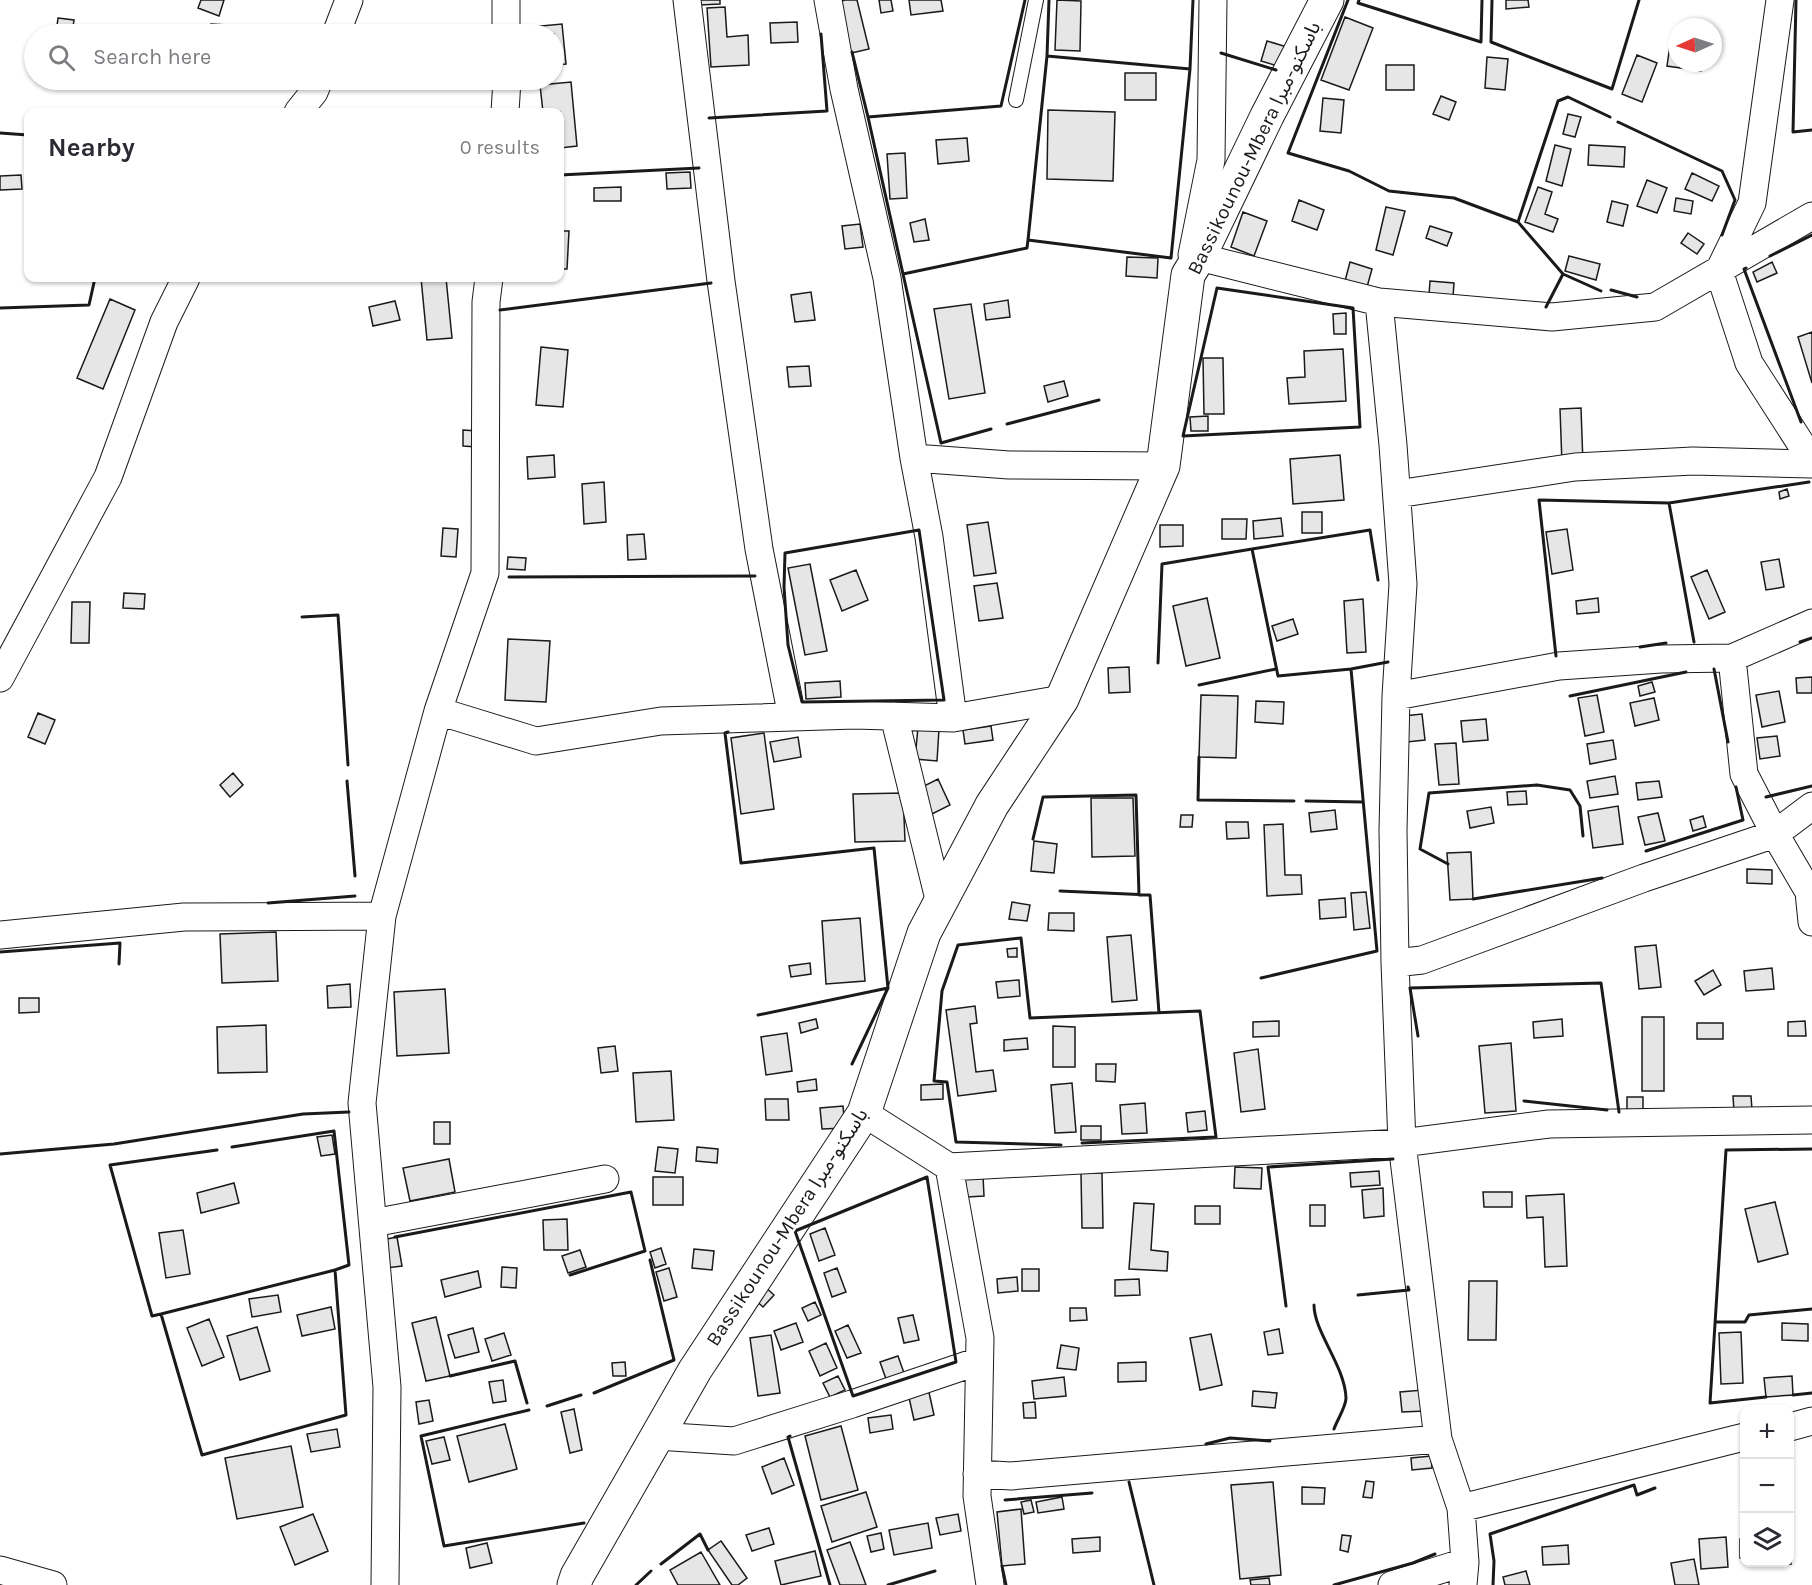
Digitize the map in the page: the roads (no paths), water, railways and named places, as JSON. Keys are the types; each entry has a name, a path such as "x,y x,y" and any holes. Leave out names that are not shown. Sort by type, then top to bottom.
{"street":[{"path":"340,24 349,0"},
{"path":"506,0 506,24"},
{"path":"687,0 721,281 758,538 792,717"},
{"path":"828,0 844,89 887,278 914,458 929,537 953,718"},
{"path":"1213,0 1211,160 1194,266 1379,302 1552,317 1655,307 1812,216"},
{"name":"Bassikounou-Mbera باسكنو-مبرا","path":"574,1585 695,1370 864,1113 924,933 992,805 1062,699 1163,466 1194,266 1327,0"},
{"path":"1780,0 1752,203 1719,271 1749,363 1812,462"},
{"path":"301,108 315,90"},
{"path":"505,108 506,90"},
{"path":"0,678 108,477 164,322 184,282"},
{"path":"385,1585 387,1387 362,1103 382,916 438,711 485,573 486,302 488,282"},
{"path":"1379,302 1403,584 1396,696 1393,831 1395,963 1402,1143 1438,1438 1461,1508 1464,1574 1392,1585"},
{"path":"914,458 1009,465 1163,466"},
{"path":"1397,494 1575,467 1692,461 1812,462"},
{"path":"1396,696 1559,666 1661,659 1732,658 1812,623"},
{"path":"1732,658 1744,774 1774,834 1809,892 1812,922"},
{"path":"438,711 536,741 661,721 792,717 953,718 1062,699"},
{"path":"894,716 940,903"},
{"path":"1395,963 1422,960 1644,878 1774,834 1812,806"},
{"path":"0,935 184,917 382,916"},
{"path":"864,1113 949,1167 1402,1143 1549,1124 1812,1120"},
{"path":"949,1167 980,1338 977,1496 990,1585"},
{"path":"373,1223 605,1179"},
{"path":"657,1436 734,1441 979,1361"},
{"path":"1794,1426 1812,1421"},
{"path":"977,1474 1011,1476 1438,1438"},
{"path":"1461,1508 1740,1438"},
{"path":"0,1570 53,1585"}],"lane":[{"path":"1016,100 1036,0"}]}
